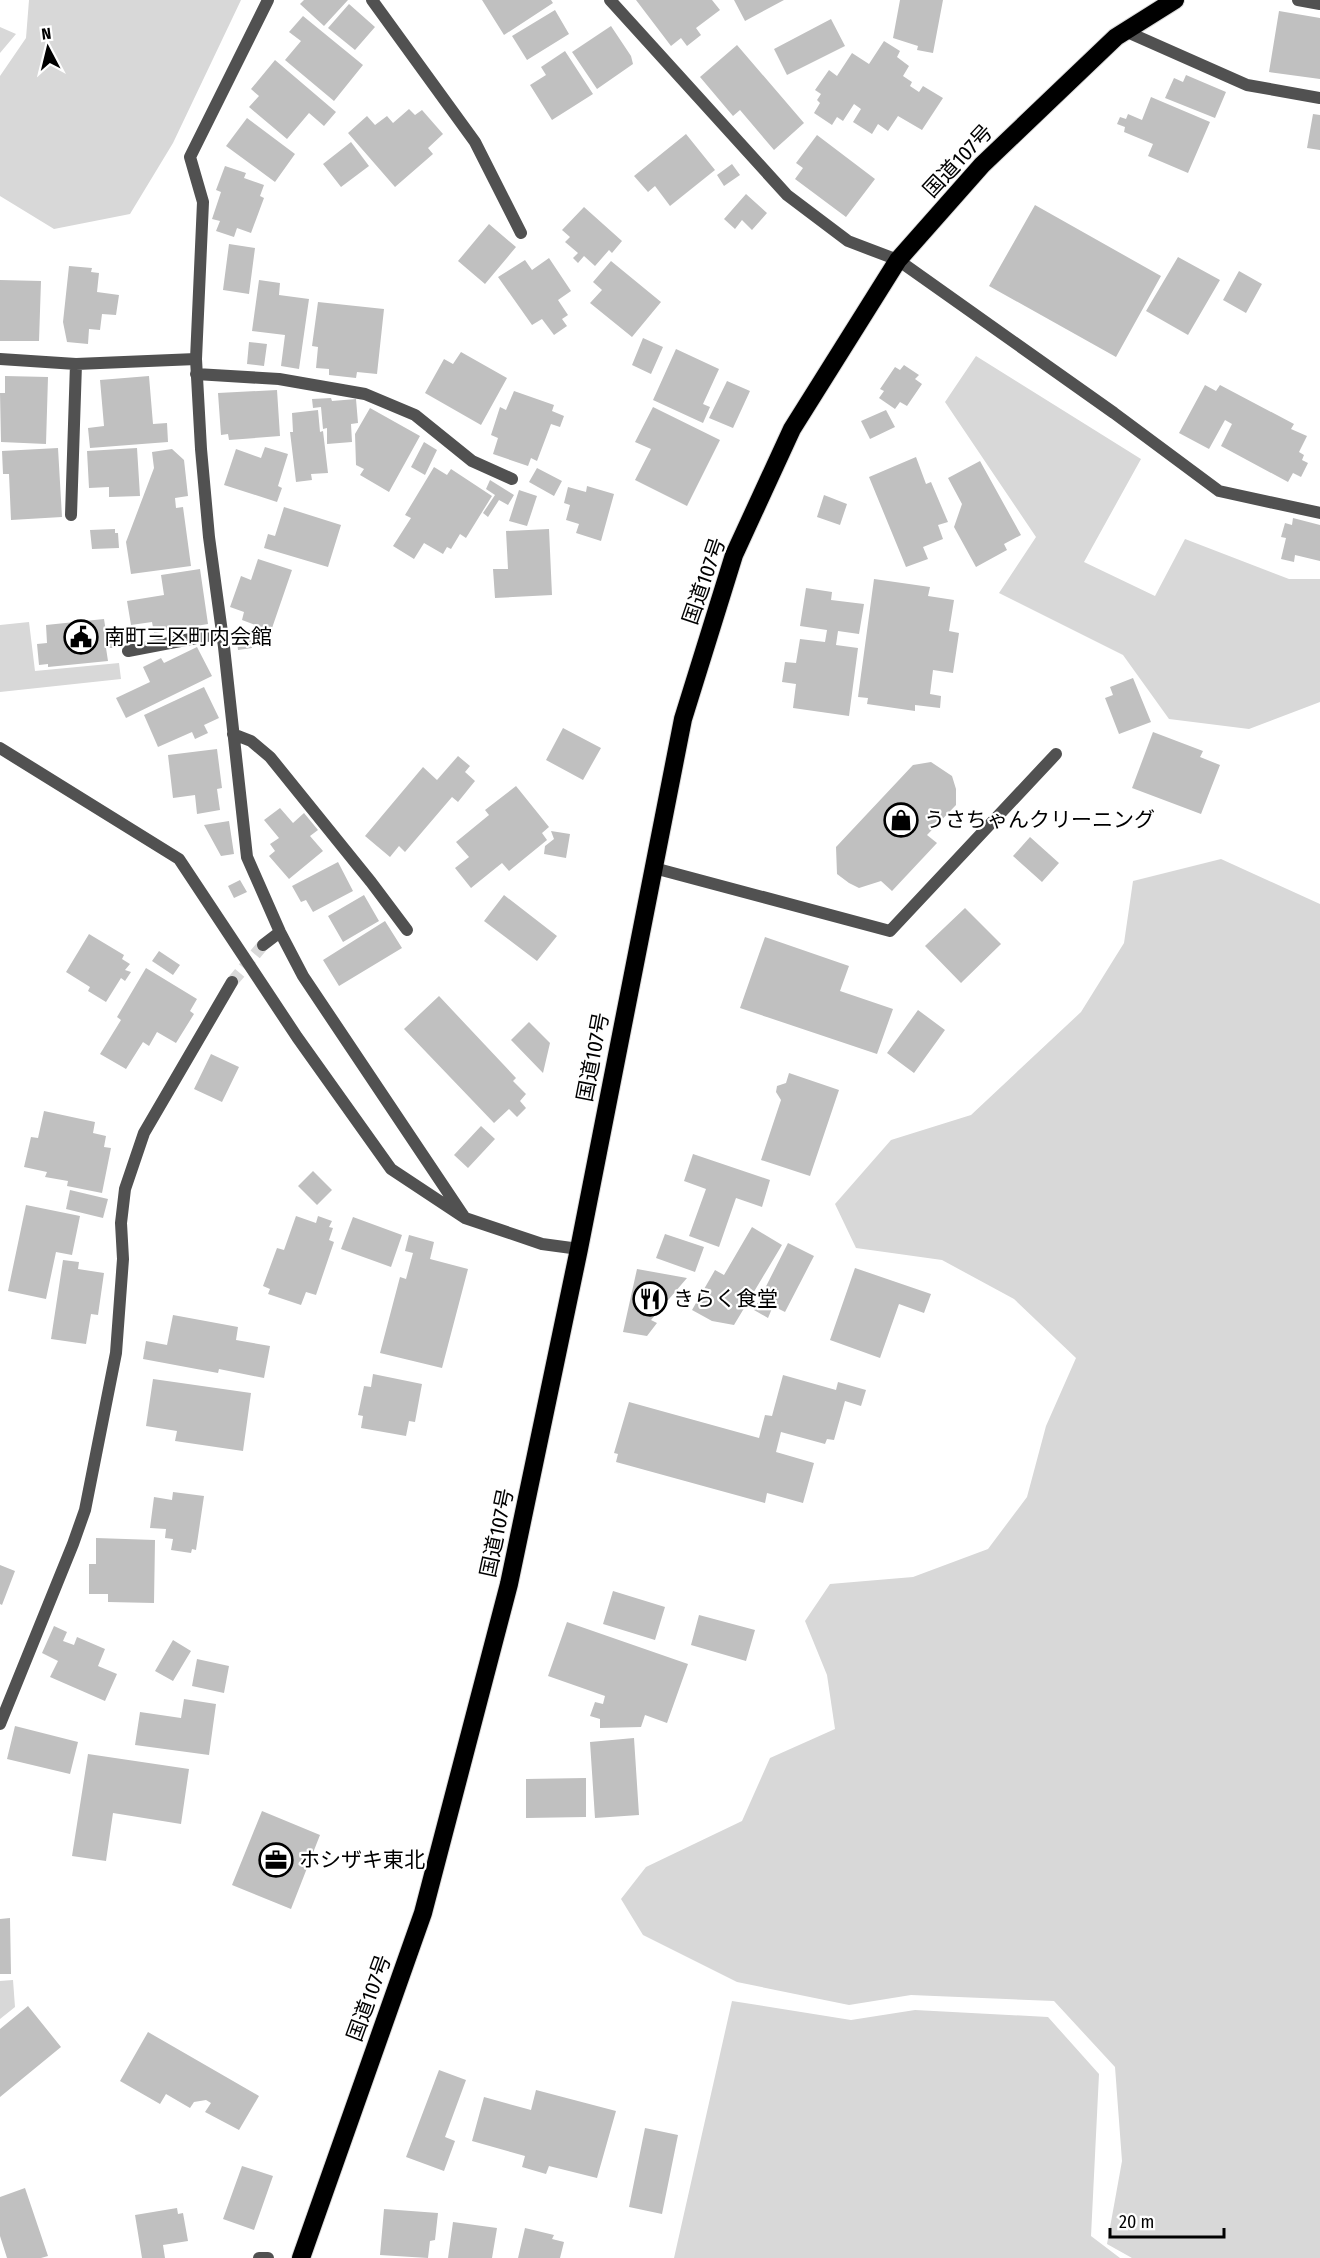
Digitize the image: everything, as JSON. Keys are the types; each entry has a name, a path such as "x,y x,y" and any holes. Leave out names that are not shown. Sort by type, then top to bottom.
{"highway":[{"name":"国道107号","path":"301,2258 423,1913 510,1584 579,1249 683,719 734,555 792,429 898,260 982,165 1116,37 1175,0"}],"street":[{"path":"268,0 190,157 203,202 196,374 209,537 247,857 280,932 303,976 465,1218"},
{"path":"372,0 475,142 521,233"},
{"path":"610,0 787,195 848,242 898,260 1114,413 1219,491 1320,513"},
{"path":"1298,0 1320,4"},
{"path":"1125,32 1247,85 1320,98"},
{"path":"0,359 76,364 196,359"},
{"path":"71,515 76,364"},
{"path":"196,374 279,379 365,394 415,415 472,461 512,479"},
{"path":"128,651 222,633"},
{"path":"233,734 251,741 270,757 407,930"},
{"path":"0,748 179,859 297,1037 391,1169 465,1218 542,1244 579,1249"},
{"path":"654,868 890,932 1056,754"},
{"path":"263,945 280,932"},
{"path":"0,1724 85,1510 116,1353 123,1259 121,1223 125,1189 144,1133 232,982"},
{"path":"259,2258 268,2258"}],"shaded area":[{"path":"29,0 241,0 173,143 130,214 54,229 0,196 0,76 26,38"},
{"path":"0,27 16,34 0,53"},
{"path":"976,356 1141,459 1084,562 1155,596 1185,539 1289,579 1320,579 1320,702 1249,729 1169,719 1123,655 999,593 1036,537 945,402"},
{"path":"29,622 35,671 119,663 121,679 0,692 0,625"},
{"path":"1221,859 1320,904 1320,2258 1132,2258 1107,2244 1122,2161 1115,2067 1054,2001 911,1995 849,2005 737,1982 643,1935 621,1899 646,1867 742,1821 770,1758 835,1729 827,1675 805,1621 830,1584 913,1577 988,1549 1027,1497 1046,1426 1076,1358 1014,1299 942,1260 856,1248 835,1204 891,1140 971,1115 1081,1012 1124,943 1133,881"},
{"path":"13,1980 15,2007 0,2019 0,1981"},
{"path":"732,2001 851,2020 915,2010 1048,2017 1099,2074 1091,2236 1120,2258 674,2258"}],"building":[{"path":"304,0 348,0 324,26 300,4"},
{"path":"482,0 551,0 553,3 504,35"},
{"path":"636,0 712,0 720,10 696,28 701,35 687,46 681,38 671,46"},
{"path":"734,0 784,0 745,21"},
{"path":"900,0 943,0 933,53 917,50 918,46 893,38"},
{"path":"349,4 375,27 355,50 328,28"},
{"path":"555,10 569,34 527,60 512,36"},
{"path":"1279,11 1320,18 1320,79 1269,72"},
{"path":"303,16 363,65 334,101 285,60 301,41 289,32"},
{"path":"831,19 845,46 787,75 774,49"},
{"path":"611,26 631,56 633,64 597,89 572,52"},
{"path":"884,41 900,51 897,57 909,66 903,76 912,82 910,86 919,92 923,86 943,98 922,130 898,116 888,131 878,124 872,134 853,122 861,109 854,104 843,121 837,117 832,125 814,113 820,103 817,100 821,94 815,90 829,70 837,76 852,53 869,64"},
{"path":"737,45 804,123 774,150 740,110 733,116 700,77"},
{"path":"565,51 593,94 552,120 530,85 546,75 541,67"},
{"path":"275,60 336,112 324,126 309,113 287,139 249,107 259,96 251,89"},
{"path":"1186,75 1226,92 1215,118 1165,98 1174,78 1183,82"},
{"path":"1151,97 1210,122 1188,173 1148,156 1153,144 1124,132 1125,127 1117,124 1120,117 1126,119 1128,114 1142,120"},
{"path":"409,109 415,115 422,110 443,134 428,148 433,154 395,187 348,133 367,116 375,125 387,116 393,123"},
{"path":"1313,114 1320,115 1320,150 1307,148"},
{"path":"247,118 295,154 275,182 226,146"},
{"path":"686,134 715,170 670,206 655,186 648,192 634,176"},
{"path":"817,135 875,179 846,217 795,179 803,168 796,163"},
{"path":"351,142 369,166 341,187 323,164"},
{"path":"732,164 740,175 724,186 717,175"},
{"path":"225,166 246,173 244,178 264,185 260,196 264,198 251,233 237,228 234,237 216,231 220,221 212,219 221,192 216,190"},
{"path":"746,194 767,213 752,230 742,220 735,229 724,219"},
{"path":"1035,205 1161,276 1116,357 989,286"},
{"path":"584,207 622,241 612,253 609,250 595,266 584,256 578,263 573,258 578,253 565,242 570,237 562,230"},
{"path":"489,224 516,247 485,284 458,261"},
{"path":"229,244 255,248 249,294 223,290"},
{"path":"1178,257 1220,280 1188,335 1146,311"},
{"path":"549,258 571,291 558,300 568,315 562,319 567,326 554,335 542,319 532,325 498,277 525,260 532,270"},
{"path":"611,261 661,302 632,337 590,303 602,290 593,282"},
{"path":"69,266 92,268 91,272 99,273 97,292 119,295 116,315 102,314 100,330 89,329 88,344 67,342 63,322"},
{"path":"1239,271 1262,284 1246,313 1223,300"},
{"path":"0,280 41,281 39,341 0,341"},
{"path":"259,280 280,283 279,295 309,299 299,369 281,366 285,335 252,331"},
{"path":"318,302 384,309 377,374 357,372 356,378 329,375 329,369 316,368 318,347 312,346"},
{"path":"643,338 663,347 651,374 632,365"},
{"path":"249,342 267,344 264,366 247,364"},
{"path":"676,349 719,369 703,404 710,407 703,423 653,400"},
{"path":"461,352 507,378 481,425 425,393 444,359 453,364"},
{"path":"904,365 919,375 915,379 922,384 907,406 900,402 895,409 879,398 884,391 880,389 895,367 900,370"},
{"path":"5,376 48,377 46,444 1,442 0,393 5,393"},
{"path":"149,376 153,424 167,423 168,442 90,448 88,428 104,426 100,380"},
{"path":"727,381 750,391 733,428 709,418"},
{"path":"1205,385 1216,391 1220,385 1294,424 1291,429 1307,436 1299,452 1304,455 1302,460 1308,463 1301,477 1293,473 1288,482 1221,446 1232,424 1225,420 1209,449 1179,433"},
{"path":"277,390 280,436 229,440 228,434 221,435 218,393"},
{"path":"514,391 554,405 552,411 564,416 560,427 551,424 537,461 531,458 528,466 493,454 498,438 491,435 500,407 506,410"},
{"path":"331,398 332,401 356,399 358,423 351,424 352,442 327,444 327,428 323,429 321,407 313,408 312,399"},
{"path":"653,407 720,440 687,506 635,480 651,449 635,442"},
{"path":"370,408 420,436 389,492 360,475 364,469 356,465 355,434"},
{"path":"318,410 328,473 311,474 312,480 296,482 290,432 293,432 292,413"},
{"path":"886,410 895,427 870,439 861,421"},
{"path":"424,442 437,450 425,475 411,467"},
{"path":"265,447 288,454 278,486 282,488 277,502 224,485 236,449 261,458"},
{"path":"58,448 62,517 11,520 9,474 3,474 2,451"},
{"path":"137,448 140,496 109,497 109,487 89,488 87,451"},
{"path":"172,449 184,460 188,496 175,498 176,508 183,507 191,566 131,574 126,542 154,468 152,452"},
{"path":"916,457 926,484 931,482 948,522 938,525 943,539 923,547 928,559 906,567 869,477"},
{"path":"980,461 1021,535 1004,544 1007,550 976,567 954,527 962,504 948,478"},
{"path":"434,467 447,475 451,469 492,496 466,538 460,534 451,549 447,547 443,554 424,543 414,559 393,546 411,518 405,515"},
{"path":"537,468 562,481 554,496 529,482"},
{"path":"490,480 514,495 508,505 499,500 488,517 483,513 495,495 486,489"},
{"path":"587,486 614,494 601,541 576,533 579,524 566,520 570,505 564,503 568,487 586,492"},
{"path":"519,490 537,496 527,526 509,521"},
{"path":"824,495 847,504 840,525 817,517"},
{"path":"284,507 341,525 328,567 264,548 268,534 275,536"},
{"path":"1293,518 1320,525 1320,561 1295,555 1294,562 1281,559 1286,538 1281,537 1285,523 1292,525"},
{"path":"115,529 115,533 118,533 119,548 92,549 90,530"},
{"path":"549,529 552,595 495,598 493,569 508,569 506,531"},
{"path":"258,559 292,570 271,631 242,620 244,612 230,607 241,576 251,580"},
{"path":"200,569 208,624 154,633 152,622 131,625 127,601 164,595 161,575"},
{"path":"874,579 930,587 928,596 954,600 949,631 959,633 953,673 933,670 930,694 941,696 940,708 915,705 915,711 867,704 868,698 858,697"},
{"path":"806,588 832,592 831,600 864,604 859,634 838,631 836,645 858,648 849,716 793,708 796,684 782,682 785,662 796,663 800,639 825,642 827,630 800,626"},
{"name":"南町三区町内会館","path":"104,619 106,632 114,631 116,648 106,648 108,661 48,667 48,664 39,665 37,644 47,643 46,625"},
{"path":"250,630 252,648 238,650 236,632"},
{"path":"197,647 212,676 126,718 116,698 150,682 143,667 161,658 164,663"},
{"path":"1133,678 1151,722 1119,734 1105,698 1113,695 1110,687"},
{"path":"204,687 219,718 204,725 208,733 195,739 192,732 158,747 144,715"},
{"path":"563,728 601,748 583,780 546,760"},
{"path":"1153,732 1203,751 1200,757 1220,765 1201,814 1132,788"},
{"path":"217,749 222,788 217,789 220,810 197,814 195,795 173,798 168,755"},
{"path":"458,756 470,766 465,772 475,781 458,802 452,797 405,852 399,846 390,857 365,836 423,767 437,780"},
{"name":"うさちゃんクリーニング","path":"931,762 952,776 956,789 956,805 927,835 937,843 892,891 881,881 859,888 837,874 836,847 913,765"},
{"path":"516,786 549,827 542,833 547,840 509,871 502,863 471,888 455,868 469,857 456,842 489,815 485,810"},
{"path":"280,808 293,823 304,813 318,830 310,836 323,851 289,879 269,856 275,851 270,844 279,838 264,820"},
{"path":"229,821 234,854 221,856 204,825"},
{"path":"551,831 570,834 566,858 544,854 545,846 554,839"},
{"path":"1030,837 1059,863 1042,882 1013,856"},
{"path":"338,862 353,891 313,912 306,900 301,902 292,886"},
{"path":"240,880 247,892 234,898 228,886"},
{"path":"364,895 379,921 343,942 328,916"},
{"path":"504,895 557,936 537,961 484,921"},
{"path":"965,908 1001,944 961,983 925,946"},
{"path":"385,921 402,948 339,986 323,960"},
{"path":"89,934 124,955 122,959 130,964 125,970 131,972 125,981 121,978 106,1002 88,991 90,987 66,972"},
{"path":"765,937 849,966 840,991 893,1009 877,1054 740,1008"},
{"path":"159,951 180,965 173,975 152,961"},
{"path":"146,968 197,999 190,1011 194,1014 176,1043 157,1032 149,1046 143,1042 126,1069 100,1054 121,1020 117,1017"},
{"path":"439,996 516,1078 513,1081 526,1094 520,1101 526,1108 517,1117 509,1109 494,1123 404,1029"},
{"path":"918,1010 945,1030 914,1073 887,1053"},
{"path":"529,1022 550,1043 543,1073 511,1040"},
{"path":"211,1054 239,1067 222,1102 194,1089"},
{"path":"789,1073 839,1090 810,1176 761,1160 781,1100 776,1092 777,1086 786,1083"},
{"path":"44,1111 95,1122 93,1133 106,1136 104,1147 111,1148 102,1193 67,1186 68,1181 45,1177 47,1172 24,1167 31,1137 38,1138"},
{"path":"481,1126 495,1139 468,1168 454,1155"},
{"path":"693,1154 770,1180 762,1207 736,1198 719,1247 689,1236 706,1189 684,1181"},
{"path":"313,1171 332,1190 317,1205 298,1186"},
{"path":"70,1190 108,1199 103,1218 66,1209"},
{"path":"26,1205 80,1216 72,1255 56,1252 46,1299 8,1291"},
{"path":"296,1216 316,1223 318,1216 332,1221 329,1227 333,1228 329,1240 334,1242 316,1295 306,1292 301,1305 268,1294 270,1289 263,1286 277,1248 284,1250"},
{"path":"353,1217 402,1235 391,1267 341,1249"},
{"path":"752,1227 782,1245 734,1325 712,1321 692,1310 715,1270 724,1275"},
{"path":"665,1234 704,1247 695,1272 656,1258"},
{"path":"409,1235 434,1242 430,1259 468,1269 442,1368 380,1353 400,1277 406,1279 413,1253 405,1251"},
{"path":"788,1243 814,1256 785,1312 773,1306 768,1318 754,1310"},
{"path":"63,1260 79,1262 78,1269 104,1273 98,1315 91,1314 86,1344 51,1339"},
{"path":"855,1268 931,1294 924,1313 899,1304 880,1358 830,1340"},
{"name":"きらく食堂","path":"637,1269 687,1278 651,1320 657,1323 647,1336 623,1332"},
{"path":"173,1315 238,1327 236,1340 270,1346 264,1378 219,1369 218,1373 143,1359 146,1341 167,1345"},
{"path":"373,1374 422,1384 415,1422 409,1421 406,1436 361,1428 363,1416 358,1415 364,1386 371,1387"},
{"path":"783,1375 836,1390 838,1382 866,1390 861,1406 845,1401 834,1440 827,1439 825,1444 781,1432 776,1452 814,1463 803,1503 767,1493 765,1503 616,1462 618,1454 614,1453 629,1402 759,1438 765,1415 772,1416"},
{"path":"153,1379 251,1393 243,1451 175,1441 177,1431 146,1426"},
{"path":"173,1492 204,1496 196,1550 192,1549 191,1553 171,1550 173,1539 165,1538 166,1529 150,1528 154,1497 172,1500"},
{"path":"96,1538 155,1540 154,1603 108,1602 108,1594 89,1594 89,1564 96,1564"},
{"path":"0,1565 15,1571 2,1605 0,1604"},
{"path":"613,1591 665,1607 655,1640 603,1624"},
{"path":"699,1615 755,1630 746,1661 691,1645"},
{"path":"567,1622 688,1664 667,1723 645,1715 641,1727 600,1728 600,1719 590,1716 595,1702 603,1704 605,1696 548,1676"},
{"path":"54,1626 67,1632 63,1641 74,1645 77,1637 105,1649 98,1666 117,1674 105,1701 50,1677 58,1661 42,1653"},
{"path":"173,1640 191,1651 173,1681 155,1671"},
{"path":"197,1659 229,1666 224,1693 192,1686"},
{"path":"184,1699 216,1704 209,1755 135,1745 140,1712 181,1718"},
{"path":"15,1726 78,1742 70,1774 7,1759"},
{"path":"634,1738 639,1815 595,1818 590,1742"},
{"path":"88,1754 189,1769 181,1824 113,1813 106,1861 72,1856"},
{"path":"586,1778 586,1817 526,1818 526,1779"},
{"name":"ホシザキ東北","path":"262,1811 320,1835 291,1909 232,1885"},
{"path":"10,1918 11,1974 0,1974 0,1919"},
{"path":"28,2006 61,2047 0,2097 0,2029"},
{"path":"148,2032 259,2096 239,2130 205,2112 211,2103 206,2100 194,2102 190,2108 166,2094 160,2104 120,2081"},
{"path":"439,2070 466,2080 445,2137 455,2141 444,2171 406,2157"},
{"path":"536,2090 616,2111 597,2178 549,2166 546,2174 522,2167 525,2156 472,2141 484,2097 531,2110"},
{"path":"645,2128 678,2135 662,2214 629,2207"},
{"path":"242,2166 273,2176 254,2230 223,2219"},
{"path":"25,2188 48,2256 7,2258 0,2236 0,2197"},
{"path":"177,2208 178,2214 183,2213 188,2241 163,2245 165,2258 142,2258 135,2215"},
{"path":"384,2209 438,2213 435,2240 430,2241 428,2258 380,2255"},
{"path":"453,2222 497,2228 492,2258 448,2258"},
{"path":"525,2228 554,2235 552,2239 564,2242 560,2258 518,2258"}],"tunnel":[{"path":"232,982 263,945"}],"place":[{"name":"南町三区町内会館","path":"81,637"},
{"name":"うさちゃんクリーニング","path":"901,820"},
{"name":"きらく食堂","path":"650,1299"},
{"name":"ホシザキ東北","path":"276,1860"}]}
